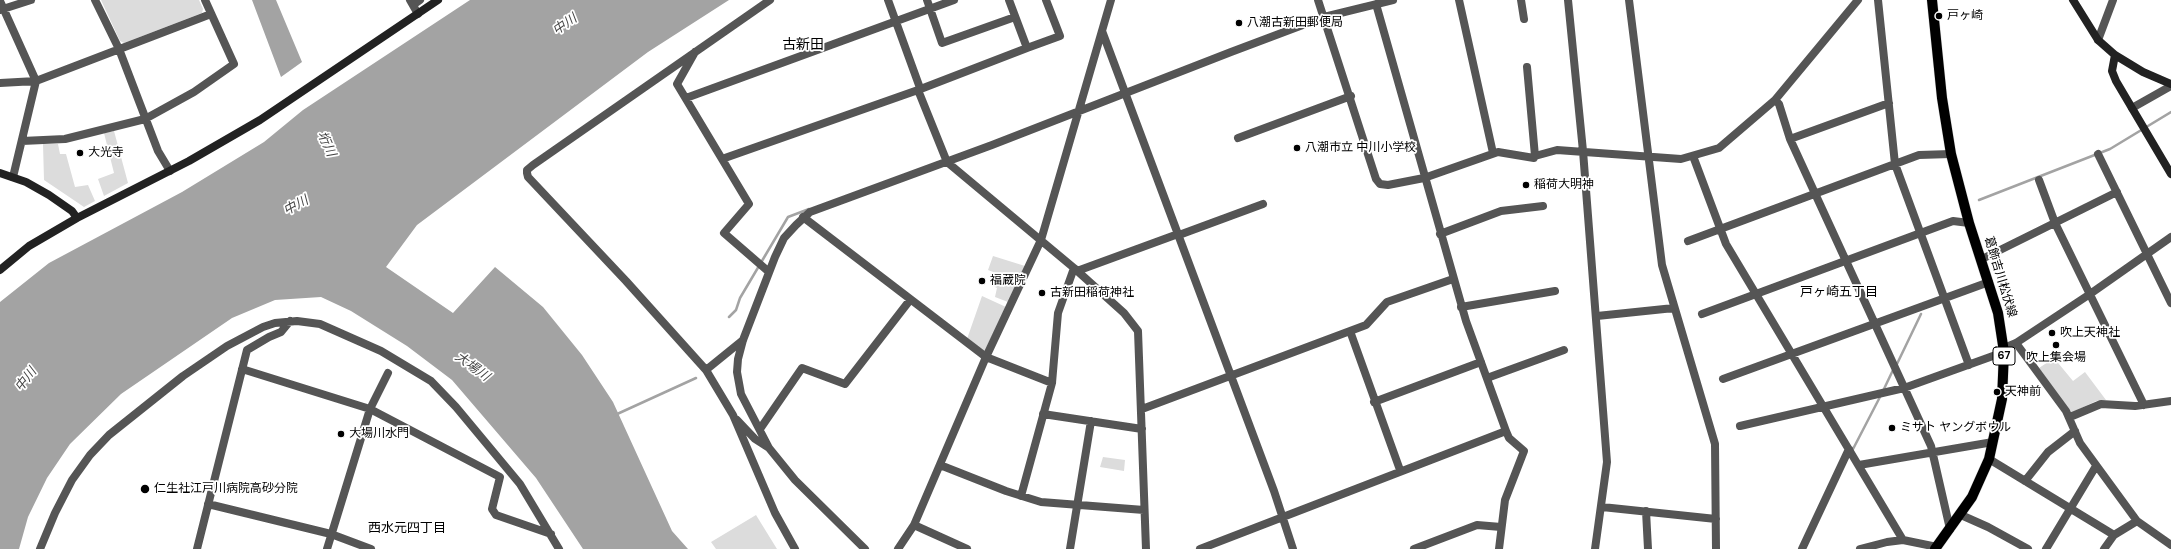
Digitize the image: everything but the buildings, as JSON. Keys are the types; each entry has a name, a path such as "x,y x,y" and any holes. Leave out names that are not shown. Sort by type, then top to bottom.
{"main road":[{"name":"葛飾吉川松伏線","path":"1932,0 1942,98 1951,154 1969,223 1982,259 2000,323 2004,350 2002,399 1989,458 1972,497 1961,515 1936,548"}],"street":[{"path":"2,10 32,0"},
{"path":"95,0 119,49 158,151 170,171"},
{"path":"22,141 65,139 145,118 194,92 234,64 204,0"},
{"path":"0,270 29,246 77,218 170,171 260,120 438,0"},
{"path":"770,0 533,165 527,170 527,173 528,177 631,286 706,370 733,415 775,513 795,549"},
{"path":"888,0 919,89 947,162 1075,269 1124,313 1138,331 1146,549"},
{"path":"927,0 942,43 1015,17"},
{"path":"686,98 954,0"},
{"path":"1009,0 1027,48"},
{"path":"722,158 919,89 1060,36 1046,0"},
{"path":"898,549 914,525 986,357 1041,240 1111,0"},
{"path":"1318,0 1351,96 1376,179 1380,184 1388,185 1424,178 1498,152 1534,158 1535,156 1557,150 1681,159 1723,145 1775,100 1858,0"},
{"path":"865,549 795,480 770,448 745,403 739,381 738,359 743,340 768,272 784,238 803,217 810,212 947,162 1231,52 1324,18 1393,0"},
{"path":"1460,0 1493,153"},
{"path":"1521,0 1524,19"},
{"path":"1568,0 1583,152 1607,462 1595,549"},
{"path":"1630,0 1662,265 1715,444 1716,549"},
{"path":"1878,0 1895,164 1969,365"},
{"path":"2073,0 2098,40 2115,55 2143,72 2171,85"},
{"path":"2098,40 2113,0"},
{"path":"0,1 2,10 36,81 13,177"},
{"path":"414,2 418,14"},
{"path":"1376,4 1461,307 1509,438 1524,451 1505,500 1499,549"},
{"path":"0,82 36,81 211,14"},
{"path":"1102,31 1231,376 1293,549"},
{"path":"695,51 677,84 749,204 724,233 768,272"},
{"path":"2115,55 2112,71 2171,174"},
{"path":"1527,67 1535,156"},
{"path":"2132,108 2171,85"},
{"path":"1238,138 1351,96"},
{"path":"1775,100 1779,104 1790,139 1931,446 1950,529"},
{"path":"1790,139 1889,103"},
{"path":"1688,241 1919,155 1951,154"},
{"path":"2098,154 2171,303"},
{"path":"1693,156 1726,244 1903,540"},
{"path":"0,173 13,177 49,195 72,211 77,218"},
{"path":"2039,180 2055,223 2144,405"},
{"path":"1982,259 2117,192"},
{"path":"1075,269 1262,204"},
{"path":"1440,234 1500,211 1543,206"},
{"path":"803,217 986,357 1052,383"},
{"path":"1702,314 1953,221 1969,223"},
{"path":"1740,426 1904,388 1969,365 2004,350 2090,294 2146,253 2171,237"},
{"path":"1021,496 1052,383 1058,313 1075,269"},
{"path":"1142,409 1366,325 1387,302 1453,279"},
{"path":"1723,379 1988,282"},
{"path":"1461,307 1555,291"},
{"path":"760,429 802,368 845,384 910,300"},
{"path":"1596,316 1674,308"},
{"path":"197,549 247,350 281,332 290,321"},
{"path":"40,549 55,513 72,480 90,455 109,435 171,384 227,346 263,327 290,321 320,324 335,330 381,351 431,381 456,407 520,484 551,534 558,549"},
{"path":"1350,331 1374,402 1400,470"},
{"path":"706,370 743,340"},
{"path":"2016,343 2070,417 2080,443 2137,520 2171,545"},
{"path":"1487,378 1564,350"},
{"path":"1374,402 1481,362"},
{"path":"242,369 370,409 500,477 492,509 496,515 551,534"},
{"path":"327,549 370,409 388,373"},
{"path":"2070,417 2101,404 2144,405 2171,401"},
{"path":"1043,414 1142,429"},
{"path":"733,415 755,439 770,448"},
{"path":"1070,549 1091,421"},
{"path":"1200,549 1400,470 1506,431"},
{"path":"2025,481 2048,452 2075,431"},
{"path":"1859,465 1993,442"},
{"path":"1802,549 1849,448"},
{"path":"1989,458 2114,535"},
{"path":"940,465 1021,496 1041,502 1144,510"},
{"path":"2046,549 2096,466"},
{"path":"208,504 331,534 371,549"},
{"path":"1602,507 1716,518"},
{"path":"1646,511 1648,549"},
{"path":"1961,515 1988,527 2028,549"},
{"path":"2104,549 2114,535 2137,520"},
{"path":"914,525 967,549"},
{"path":"1414,549 1477,525 1501,527"},
{"path":"1860,549 1887,542 1903,540 1936,548"}],"shaded area":[{"path":"101,0 199,0 203,9 202,13 124,43 120,41"},
{"path":"114,131 128,183 104,196 98,179 114,173 104,133"},
{"path":"43,144 58,144 60,154 66,154 75,187 88,185 95,201 84,207 44,180"},
{"path":"993,256 1025,266 1008,302 995,297 997,288 993,286 996,273 988,270"},
{"path":"982,296 1006,307 985,350 983,351 967,339"},
{"path":"2054,358 2073,381 2085,372 2106,400 2096,401 2071,413 2039,368"},
{"path":"1103,457 1125,460 1124,471 1100,467"},
{"path":"756,515 777,549 716,549 711,542"}],"water":[{"path":"252,0 276,0 302,62 281,77"},
{"path":"470,0 729,0 648,52 417,225 386,267 453,313 495,267 543,307 582,355 613,402 672,531 688,549 583,549 536,478 452,380 407,346 351,311 321,297 275,300 232,318 121,394 70,444 47,478 28,517 19,549 0,549 0,302 49,263 182,192 264,142 303,110"}],"waterway":[{"path":"1979,200 2110,149 2171,112"},
{"path":"729,317 736,310 740,298 788,217 809,209"},
{"path":"1896,366 1921,314"},
{"path":"1883,391 1893,370"},
{"path":"615,415 696,378"},
{"path":"1852,451 1881,395"}],"place":[{"name":"戸ヶ崎","path":"1939,16"},
{"name":"八潮古新田郵便局","path":"1239,23"},
{"name":"八潮市立 中川小学校","path":"1297,148"},
{"name":"大光寺","path":"80,153"},
{"name":"稲荷大明神","path":"1526,185"},
{"name":"福蔵院","path":"982,281"},
{"name":"古新田稲荷神社","path":"1042,293"},
{"name":"吹上天神社","path":"2052,333"},
{"name":"吹上集会場","path":"2056,345"},
{"name":"天神前","path":"1997,392"},
{"name":"ミサト ヤングボウル","path":"1892,428"},
{"name":"大場川水門","path":"341,434"},
{"name":"仁生社江戸川病院高砂分院","path":"145,489"}],"district":[{"name":"古新田","path":"803,45"},
{"name":"戸ヶ崎五丁目","path":"1839,293"},
{"name":"西水元四丁目","path":"407,529"}],"water label":[{"name":"中川","path":"565,25"},
{"name":"垳川","path":"326,144"},
{"name":"中川","path":"296,206"},
{"name":"大場川","path":"472,367"},
{"name":"中川","path":"26,380"}]}
